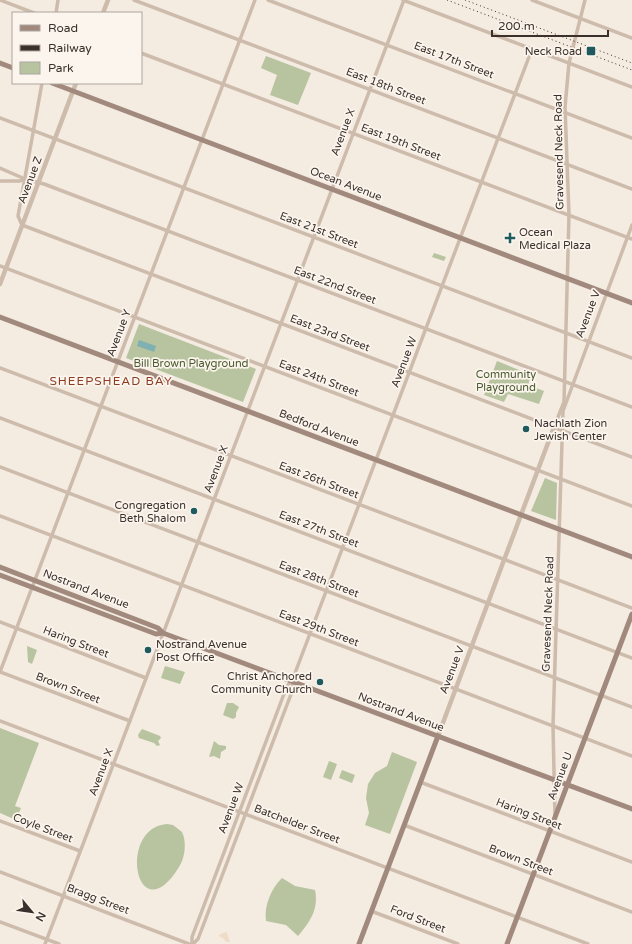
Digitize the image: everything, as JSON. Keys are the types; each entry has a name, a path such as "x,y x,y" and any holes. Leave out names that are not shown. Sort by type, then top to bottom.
{"main road":[{"path":"0,63 12,68"},
{"name":"Ocean Avenue","path":"55,84 632,303"},
{"name":"Bedford Avenue","path":"0,317 632,557"},
{"name":"Nostrand Avenue","path":"0,567 158,628 163,633 632,809"},
{"name":"Nostrand Avenue","path":"0,575 156,634 163,633"},
{"name":"Avenue U","path":"507,944 632,614"},
{"name":"Avenue V","path":"359,944 438,736"}],"street":[{"path":"0,0 31,12"},
{"path":"56,12 58,0"},
{"path":"103,12 108,0"},
{"name":"East 18th Street","path":"134,0 632,189"},
{"name":"Avenue Y","path":"0,672 255,0"},
{"name":"East 17th Street","path":"268,0 632,138"},
{"path":"403,0 632,87"},
{"name":"Avenue X","path":"45,944 403,0"},
{"path":"532,0 632,38"},
{"name":"Gravesend Neck Road","path":"564,402 566,278 569,215 565,113 569,63 585,0"},
{"name":"Avenue W","path":"191,944 192,937 287,686 292,681 532,49"},
{"name":"East 19th Street","path":"142,53 632,240"},
{"path":"22,225 18,216 42,84"},
{"name":"Avenue Z","path":"0,284 76,84"},
{"name":"East 21st Street","path":"0,118 632,358"},
{"path":"0,168 25,179"},
{"path":"0,181 20,181 25,179"},
{"name":"East 22nd Street","path":"25,179 38,182 632,407"},
{"name":"East 23rd Street","path":"22,225 632,457"},
{"name":"Avenue V","path":"564,411 588,341 632,225"},
{"name":"East 24th Street","path":"0,266 632,506"},
{"name":"East 26th Street","path":"0,368 632,608"},
{"name":"Avenue V","path":"438,736 564,402"},
{"name":"Gravesend Neck Road","path":"555,818 553,780 554,677 560,530 562,431 564,411"},
{"name":"East 27th Street","path":"0,418 632,658"},
{"name":"East 28th Street","path":"0,467 632,707"},
{"name":"East 29th Street","path":"0,516 632,756"},
{"name":"Haring Street","path":"0,622 146,678"},
{"name":"Brown Street","path":"0,672 130,721"},
{"name":"Avenue W","path":"191,944 198,939 293,688 292,681"},
{"name":"Batchelder Street","path":"0,721 588,944"},
{"name":"Haring Street","path":"420,782 632,862"},
{"name":"Coyle Street","path":"0,821 80,851"},
{"name":"Brown Street","path":"404,825 632,912"},
{"name":"Bragg Street","path":"0,872 191,944"},
{"name":"Ford Street","path":"371,911 458,944"},
{"path":"0,922 58,944"}],"green space":[{"path":"266,56 311,73 298,105 270,95 277,75 261,68"},
{"path":"434,253 446,257 444,261 432,257"},
{"name":"Bill Brown Playground","path":"139,324 256,369 243,402 126,358"},
{"name":"Community Playground","path":"497,361 531,375 528,385 544,391 539,404 508,394 504,402 484,395"},
{"path":"545,478 557,483 556,520 531,511"},
{"path":"27,646 37,650 32,664 28,662"},
{"path":"165,666 185,672 180,684 161,678"},
{"path":"227,703 233,703 239,707 236,717 233,719 223,715"},
{"path":"0,728 39,743 15,806 21,808 16,820 0,813"},
{"path":"142,729 160,736 161,738 158,741 160,745 157,746 154,743 139,738 138,735"},
{"path":"214,741 219,745 226,746 226,749 221,752 220,759 214,756 209,757"},
{"path":"392,752 417,762 390,834 365,825 369,813 366,798 368,784 375,773 387,766"},
{"path":"329,761 337,764 331,780 323,777"},
{"path":"342,770 355,775 352,783 339,778"},
{"path":"167,824 173,825 182,832 185,845 184,855 179,867 164,885 152,890 143,884 138,872 137,857 141,842 151,830"},
{"path":"282,878 295,886 315,890 315,909 310,920 298,936 286,925 266,921 267,903 275,887"}],"shaded area":[{"path":"226,932 230,942 226,942 219,935"}],"water":[{"path":"139,340 156,346 154,352 137,346"}],"railway":[{"path":"447,0 632,70"},
{"path":"465,0 632,63"}],"place":[{"name":"Neck Road","path":"591,51"},
{"name":"Ocean Medical Plaza","path":"510,238"},
{"name":"Nachlath Zion Jewish Center","path":"526,429"},
{"name":"Congregation Beth Shalom","path":"194,511"},
{"name":"Nostrand Avenue Post Office","path":"148,650"},
{"name":"Christ Anchored Community Church","path":"320,682"}],"district":[{"name":"SHEEPSHEAD BAY","path":"111,381"}]}
